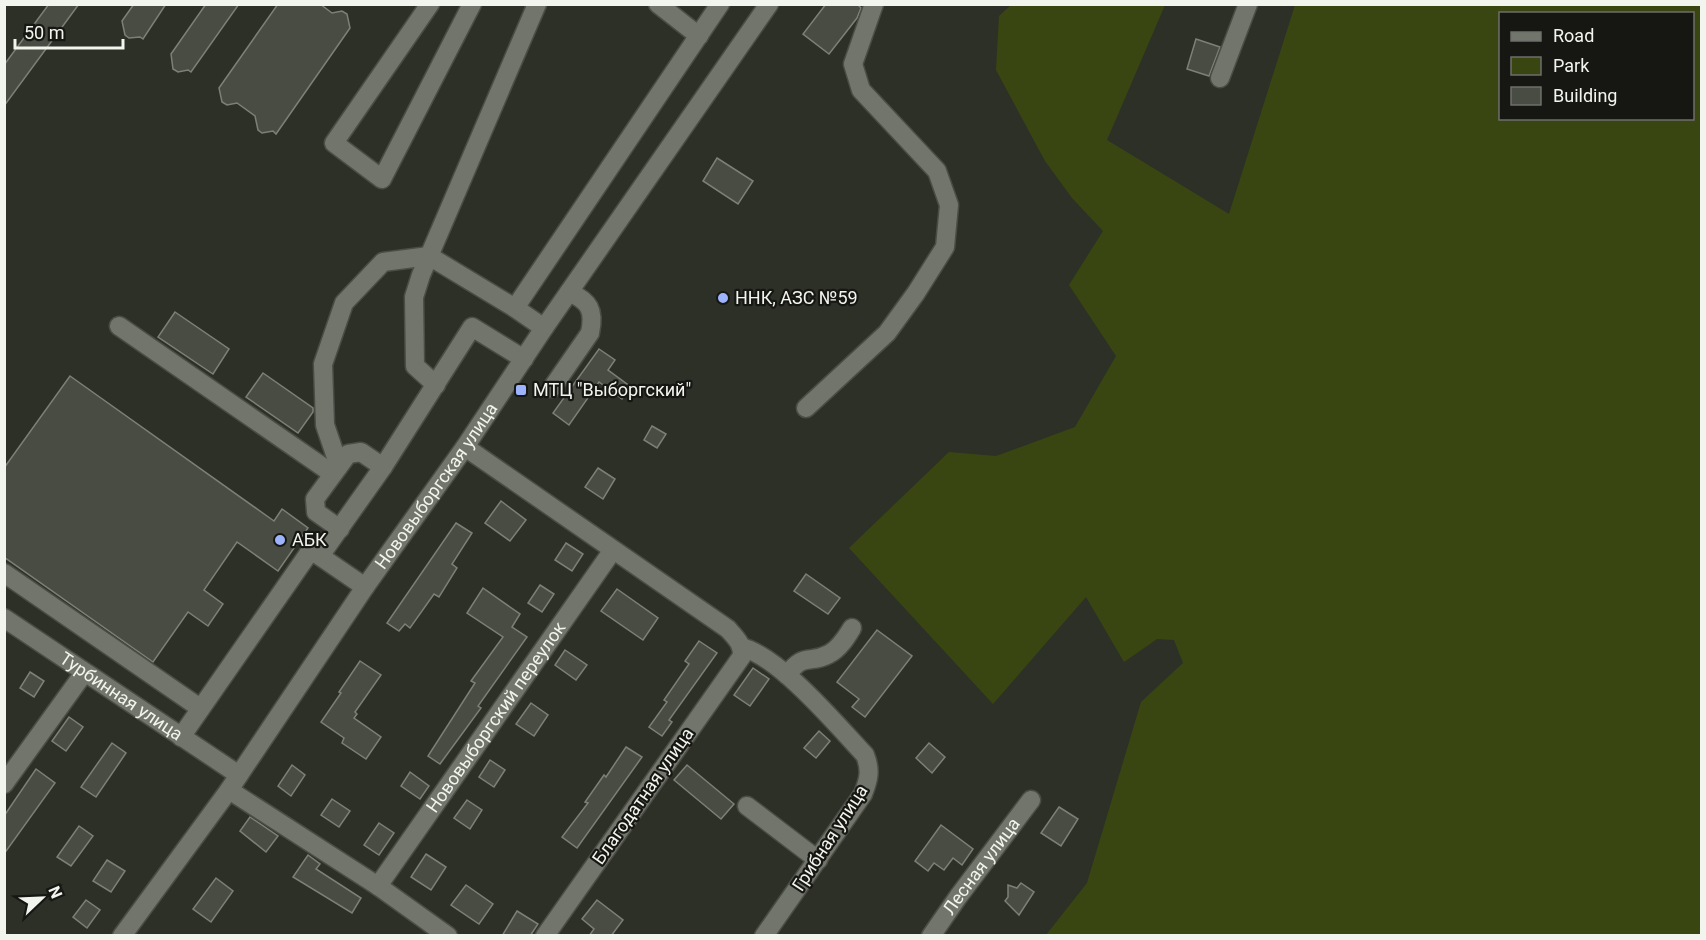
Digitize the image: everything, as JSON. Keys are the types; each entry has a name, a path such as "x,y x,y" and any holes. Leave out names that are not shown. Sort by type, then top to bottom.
{"street":[{"path":"430,4 334,143 382,179 472,4"},
{"path":"436,385 415,366 414,297 429,256 537,4"},
{"path":"658,4 699,36"},
{"path":"515,308 720,4"},
{"name":"Нововыборгская улица","path":"122,936 234,783 365,587 465,447 568,292 769,4"},
{"path":"806,408 887,333 916,294 945,247 949,205 937,171 861,90 854,64 874,4"},
{"path":"1220,78 1248,4"},
{"path":"336,470 325,425 322,364 344,303 383,262 429,256 544,328"},
{"path":"552,388 590,333 592,322 592,312 587,303 568,292"},
{"path":"119,326 336,470"},
{"path":"320,556 383,467 472,327 524,359"},
{"path":"465,447 728,629 737,638 742,651"},
{"path":"340,529 316,512 315,499 348,454 361,452 383,467"},
{"path":"180,736 311,550 365,587"},
{"name":"Нововыборгский переулок","path":"378,886 613,550"},
{"path":"4,573 200,708"},
{"name":"Турбинная улица","path":"4,618 180,736 234,783 448,936"},
{"path":"787,675 795,664 802,660 828,655 836,650 852,628"},
{"name":"Грибная улица","path":"742,651 762,654 787,675 865,754 870,768 863,794 764,936"},
{"name":"Благодатная улица","path":"545,936 742,651"},
{"path":"4,784 84,673"},
{"name":"Лесная улица","path":"931,936 1031,800"},
{"path":"747,806 818,860"}],"green space":[{"path":"1011,5 1165,5 1107,140 1229,214 1295,5 1701,5 1701,935 1046,935 1087,883 1141,702 1183,663 1174,640 1157,639 1124,662 1086,597 993,704 849,548 949,452 996,456 1075,427 1116,356 1069,285 1103,231 1072,198 1045,161 996,70 999,16"}],"building":[{"path":"49,4 79,4 4,106 4,65"},
{"path":"134,4 166,4 143,39 129,38 125,35 122,21"},
{"path":"206,4 239,4 191,72 188,70 178,72 173,69 171,54"},
{"path":"278,4 320,4 332,13 342,11 347,14 350,28 276,134 273,131 262,133 258,130 255,116 237,103 227,105 222,102 219,88"},
{"path":"826,4 857,4 861,8 857,18 829,54 803,34"},
{"path":"1196,39 1220,47 1209,76 1187,69"},
{"path":"717,158 753,181 738,204 703,181"},
{"path":"175,312 229,349 213,374 158,337"},
{"path":"599,349 615,360 608,370 631,387 622,399 599,382 569,425 553,413"},
{"path":"263,373 313,408 313,412 298,433 246,397"},
{"path":"70,376 274,521 282,509 308,528 278,571 237,542 204,590 223,604 208,626 188,612 153,662 4,557 4,468"},
{"path":"652,426 666,434 657,448 644,440"},
{"path":"598,468 615,479 603,499 585,487"},
{"path":"501,501 526,520 510,541 485,523"},
{"path":"456,523 472,533 452,564 457,568 439,597 434,594 410,628 405,624 399,631 387,623"},
{"path":"566,543 583,554 572,571 555,560"},
{"path":"806,574 840,598 828,614 794,591"},
{"path":"540,585 554,594 542,612 528,603"},
{"path":"483,588 520,614 512,627 527,637 478,706 481,708 440,764 428,756 475,683 471,681 503,637 467,613"},
{"path":"617,589 658,618 643,640 601,611"},
{"path":"877,630 912,656 865,717 852,707 859,699 837,682"},
{"path":"699,641 717,653 669,720 672,722 662,736 649,727 667,702 664,700 689,664 685,661"},
{"path":"565,650 587,665 576,680 555,665"},
{"path":"360,661 381,675 355,712 357,714 354,718 381,737 366,759 342,743 344,738 321,722"},
{"path":"753,668 769,679 750,706 734,695"},
{"path":"30,672 44,681 34,697 20,688"},
{"path":"531,703 548,715 534,736 516,724"},
{"path":"69,717 83,727 66,751 52,741"},
{"path":"819,731 830,741 816,758 804,748"},
{"path":"112,743 126,753 96,797 81,787"},
{"path":"929,743 945,757 932,773 916,758"},
{"path":"626,747 642,757 577,848 562,837"},
{"path":"490,760 505,770 494,787 479,777"},
{"path":"292,765 305,775 291,796 278,786"},
{"path":"687,765 734,804 721,819 674,780"},
{"path":"36,769 55,783 4,854 4,816"},
{"path":"410,772 429,786 420,799 401,786"},
{"path":"332,799 350,811 339,827 321,815"},
{"path":"467,800 482,810 470,829 454,818"},
{"path":"1059,807 1078,819 1061,846 1041,833"},
{"path":"250,817 278,836 266,852 240,831"},
{"path":"379,823 394,833 379,855 364,845"},
{"path":"941,825 973,849 962,865 953,858 944,870 934,863 928,871 915,861"},
{"path":"79,826 93,836 71,866 57,857"},
{"path":"426,854 446,867 431,890 411,877"},
{"path":"308,855 320,864 316,869 361,898 352,913 293,877"},
{"path":"107,860 125,871 111,892 93,881"},
{"path":"216,878 233,891 211,922 193,909"},
{"path":"1021,883 1034,892 1019,915 1005,901 1008,897 1008,885 1017,888"},
{"path":"466,885 493,904 479,924 451,905"},
{"path":"86,900 100,910 87,928 73,917"},
{"path":"597,900 623,920 611,936 589,936 594,929 582,919"},
{"path":"517,911 538,924 530,936 502,936"}],"place":[{"name":"ННК, АЗС №59","path":"723,298"},
{"name":"МТЦ \"Выборгский\"","path":"521,390"},
{"name":"АБК","path":"280,540"}]}
